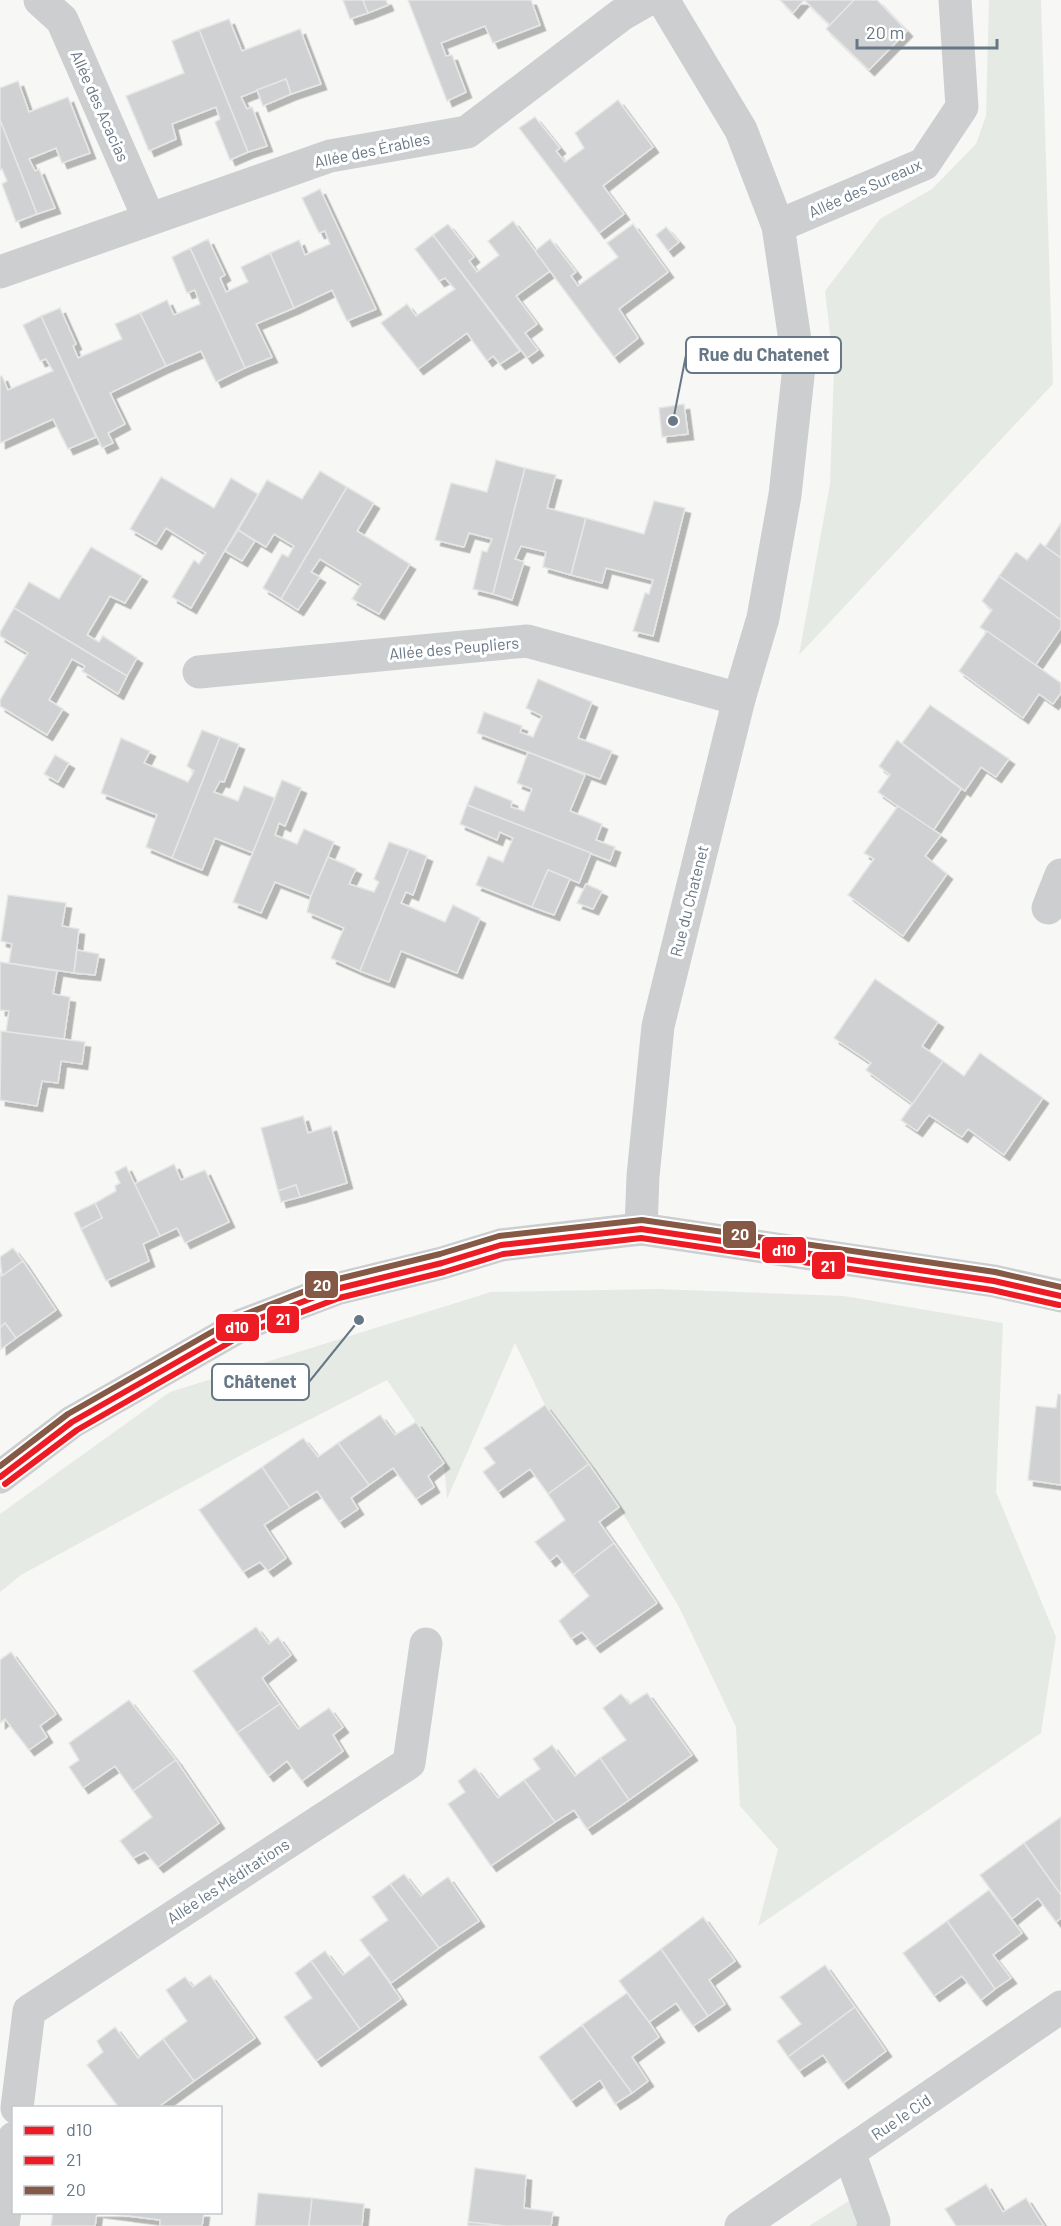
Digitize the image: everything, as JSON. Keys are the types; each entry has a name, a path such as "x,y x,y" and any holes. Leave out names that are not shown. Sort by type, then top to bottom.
{"street":[{"name":"Allée des Acacias","path":"40,0 62,20 149,219"},
{"name":"Allée des Érables","path":"0,272 330,156 467,132 621,15 647,0"},
{"name":"Rue du Chatenet","path":"641,1229 643,1176 658,1026 739,699 763,618 781,517 799,367 778,226 741,130 663,0"},
{"name":"Allée des Sureaux","path":"778,226 924,164 962,107 955,0"},
{"name":"Allée des Peupliers","path":"199,672 527,641 739,699"},
{"path":"1048,908 1061,875"},
{"path":"0,1477 72,1422 242,1325 336,1289 442,1263 501,1245 641,1229 994,1281 1061,1296"},
{"name":"Allée les Méditations","path":"17,2106 29,2011 409,1763 426,1644"},
{"name":"Rue le Cid","path":"741,2226 1061,2007"},
{"path":"849,2152 874,2222 873,2226"},
{"path":"3,2226 12,2154"}],"shaded area":[{"path":"989,0 1041,0 1053,384 799,655 830,484 834,368 825,291 880,219 932,189 976,144 986,116"},
{"path":"658,1289 844,1296 1003,1323 996,1492 1056,1637 1041,1733 758,1926 778,1849 740,1806 736,1727 679,1607 619,1507 545,1405 515,1343 447,1499 444,1463 387,1380 258,1446 21,1575 0,1592 0,1514 170,1392 491,1292"},
{"path":"850,2200 857,2226 809,2226"}],"building":[{"path":"343,0 363,0 368,13 350,19"},
{"path":"363,0 386,0 388,5 368,13"},
{"path":"408,0 531,0 540,25 493,43 485,26 441,43 446,56 452,55 466,92 447,101"},
{"path":"780,0 804,0 793,13"},
{"path":"804,0 854,0 830,25"},
{"path":"854,0 877,0 907,31 869,70 826,29"},
{"path":"229,19 242,51 300,29 321,84 291,94 286,79 241,97 247,109 252,107 267,146 248,152 199,30"},
{"path":"199,30 248,152 230,160 215,122 220,119 216,107 172,124 176,139 149,151 126,96 184,73 172,41"},
{"path":"286,79 291,94 263,106 257,90"},
{"path":"18,81 29,112 68,97 90,153 62,163 56,148 29,159 35,171 39,169 55,208 37,214 0,120 0,88"},
{"path":"618,100 653,147 603,186 624,214 599,233 519,128 535,117 560,148 556,151 565,162 584,148 575,133"},
{"path":"0,120 37,214 16,222 2,184 7,181 2,169 0,170"},
{"path":"320,189 376,309 347,321 332,290 294,308 270,253 299,240 305,255 330,244 325,231 319,233 302,198"},
{"path":"513,221 550,271 516,296 537,324 525,333 538,350 527,358 433,235 448,224 474,257 469,261 477,272 499,255 488,241"},
{"path":"633,224 668,272 619,309 638,338 614,357 535,251 550,239 576,272 571,276 578,286 618,257 607,243"},
{"path":"666,227 679,242 668,251 656,235"},
{"path":"433,235 520,351 500,364 493,356 487,361 467,333 418,369 381,323 407,304 416,316 455,289 445,278 439,281 415,249"},
{"path":"208,239 225,275 220,278 226,292 248,282 241,267 270,253 294,308 256,324 272,357 245,368 190,248"},
{"path":"190,248 245,368 216,382 201,351 166,366 140,313 167,300 174,315 200,304 195,290 187,293 172,257"},
{"path":"60,308 76,344 73,346 78,358 122,339 115,324 140,313 166,366 110,393 125,424 108,433 113,443 102,448 41,316"},
{"path":"41,316 96,437 68,449 53,419 0,443 0,377 2,376 8,390 53,371 46,359 40,361 23,325"},
{"path":"684,404 688,434 662,437 659,408"},
{"path":"496,460 525,468 493,594 473,589 482,551 487,552 492,539 469,533 464,547 435,540 451,483 487,492"},
{"path":"525,468 556,475 547,508 586,518 571,575 543,567 546,552 521,546 515,559 524,562 512,600 493,594"},
{"path":"320,471 347,487 281,599 263,588 282,554 288,557 294,546 274,534 266,547 238,530 267,480 302,499"},
{"path":"161,477 214,508 231,478 258,494 191,608 172,597 194,560 199,564 206,553 166,528 156,544 130,529"},
{"path":"347,487 374,503 357,531 410,564 379,614 352,599 361,584 320,559 311,572 320,577 298,610 281,599"},
{"path":"654,501 685,508 653,636 633,631 645,593 649,594 653,580 606,568 602,583 571,575 586,518 644,534"},
{"path":"1061,523 1061,558 1045,547"},
{"path":"238,530 255,541 242,561 225,551"},
{"path":"1040,543 1061,558 1061,620 999,576 1016,552 1027,560"},
{"path":"91,547 142,576 125,603 110,596 87,635 99,642 103,636 137,658 127,676 14,608 29,582 59,599"},
{"path":"999,576 1061,620 1061,628 1035,666 980,627 992,610 982,601"},
{"path":"14,608 127,676 118,694 82,671 85,666 72,659 49,700 63,709 47,735 0,706 0,700 28,653 0,636"},
{"path":"987,631 1061,683 1061,693 1053,704 1039,694 1023,718 959,671"},
{"path":"538,679 592,702 578,738 612,751 600,779 477,733 484,712 522,726 520,732 533,737 542,716 526,708"},
{"path":"930,705 1009,759 996,777 981,767 965,791 902,743"},
{"path":"202,730 220,737 172,858 146,847 157,815 101,793 121,738 150,751 144,763 188,782 194,771 187,766"},
{"path":"220,737 239,744 224,782 220,781 214,792 238,801 244,786 275,798 253,853 215,838 202,870 172,858"},
{"path":"897,740 961,789 933,831 878,792 890,775 879,766"},
{"path":"528,752 585,775 570,811 602,824 596,840 615,847 610,861 467,805 475,786 512,801 511,807 524,811 532,789 517,783"},
{"path":"55,755 69,763 58,782 44,774"},
{"path":"282,780 301,788 285,826 279,823 275,835 297,844 304,829 334,842 311,896 275,882 261,913 233,902"},
{"path":"467,805 591,853 579,883 548,870 532,907 476,885 488,856 503,862 513,838 500,832 497,840 460,824"},
{"path":"898,806 941,835 925,856 947,874 903,936 848,895 874,859 864,853"},
{"path":"389,842 409,849 360,971 331,958 344,928 307,912 311,896 328,857 356,869 349,884 374,892 379,882 374,879"},
{"path":"409,849 427,856 413,895 406,892 401,903 445,922 453,905 480,918 457,973 401,951 389,982 360,971"},
{"path":"548,870 570,879 554,915 532,907"},
{"path":"586,884 602,891 593,909 577,903"},
{"path":"8,895 66,903 62,926 79,929 74,973 9,963 12,944 1,941"},
{"path":"77,950 99,954 95,975 74,973"},
{"path":"0,962 57,971 53,994 70,997 64,1039 6,1032 9,1011 0,1010"},
{"path":"875,979 938,1022 922,1046 943,1061 913,1104 866,1070 871,1063 834,1038"},
{"path":"1,1031 85,1042 82,1064 61,1061 58,1083 42,1081 37,1106 0,1100"},
{"path":"980,1053 1043,1098 1004,1155 968,1129 962,1137 929,1115 917,1131 901,1120 943,1061 964,1076"},
{"path":"303,1116 308,1133 331,1126 347,1183 300,1197 296,1185 278,1191 261,1128"},
{"path":"174,1164 181,1180 205,1170 229,1222 185,1243 177,1228 160,1236 134,1184"},
{"path":"126,1166 160,1236 143,1244 149,1261 106,1281 81,1229 102,1218 95,1203 116,1191 115,1186 120,1183 115,1172"},
{"path":"296,1185 300,1197 281,1202 278,1191"},
{"path":"95,1203 102,1218 81,1229 74,1213"},
{"path":"13,1248 23,1261 2,1276 0,1257"},
{"path":"23,1261 56,1310 16,1338 5,1323 0,1328 0,1273 2,1276"},
{"path":"5,1323 16,1338 1,1349 0,1328"},
{"path":"1058,1394 1061,1395 1061,1485 1028,1480 1036,1406 1056,1408"},
{"path":"545,1405 589,1464 548,1494 530,1469 498,1492 483,1472 495,1463 484,1448"},
{"path":"380,1415 395,1435 416,1422 444,1463 428,1476 434,1487 416,1499 393,1468 369,1485 338,1443"},
{"path":"303,1438 318,1457 338,1443 369,1485 351,1498 358,1509 339,1522 317,1491 290,1508 262,1467"},
{"path":"589,1464 619,1507 599,1522 614,1543 573,1575 557,1555 550,1561 535,1542 565,1520 548,1494"},
{"path":"262,1467 290,1508 264,1525 286,1558 268,1571 260,1562 243,1572 199,1510"},
{"path":"614,1543 657,1603 595,1647 582,1632 571,1639 559,1621 589,1596 573,1575"},
{"path":"256,1627 269,1644 278,1637 291,1655 262,1678 280,1704 237,1733 193,1671"},
{"path":"11,1652 56,1714 40,1726 47,1737 29,1750 5,1719 0,1723 0,1660"},
{"path":"647,1693 692,1755 629,1800 600,1758 626,1740 603,1708 621,1694 630,1704"},
{"path":"129,1700 176,1760 133,1791 115,1766 83,1788 69,1767 79,1760 69,1743"},
{"path":"280,1704 298,1729 329,1708 343,1727 333,1735 343,1751 302,1781 287,1761 268,1776 237,1733"},
{"path":"552,1745 575,1776 600,1758 629,1800 587,1829 574,1810 555,1822 524,1780 540,1769 533,1759"},
{"path":"176,1760 219,1823 158,1867 145,1852 133,1858 120,1841 152,1817 133,1791"},
{"path":"475,1768 498,1798 524,1780 555,1822 491,1866 448,1804 465,1792 458,1781"},
{"path":"1061,1817 1061,1895 1024,1843"},
{"path":"1024,1843 1061,1895 1061,1918 1056,1922 1038,1898 1012,1919 980,1875"},
{"path":"404,1874 421,1896 448,1877 479,1921 439,1948 390,1884"},
{"path":"390,1884 439,1948 391,1983 360,1940 388,1920 372,1897"},
{"path":"989,1890 1022,1933 993,1955 1011,1978 995,1989 947,1921"},
{"path":"703,1917 735,1961 709,1980 725,2004 708,2016 661,1949"},
{"path":"947,1921 995,1989 981,2000 962,1976 934,1996 903,1953"},
{"path":"661,1949 708,2016 693,2026 676,2003 649,2022 619,1981"},
{"path":"325,1951 343,1975 370,1955 401,1999 360,2029 311,1961"},
{"path":"311,1961 360,2029 316,2061 284,2017 312,1998 295,1973"},
{"path":"825,1965 855,2007 788,2057 777,2041 801,2024 780,1997"},
{"path":"210,1975 255,2038 194,2081 163,2039 187,2021 166,1990 185,1977 193,1987"},
{"path":"627,1993 659,2037 632,2057 648,2081 632,2093 582,2025"},
{"path":"855,2007 886,2051 843,2083 823,2055 799,2071 788,2057"},
{"path":"582,2025 632,2093 615,2104 600,2080 571,2101 539,2057"},
{"path":"115,2027 138,2058 163,2039 194,2081 160,2106 118,2106 87,2065 103,2052 97,2041"},
{"path":"475,2168 526,2175 524,2208 553,2212 551,2226 505,2226 468,2222"},
{"path":"986,2184 1003,2212 1026,2198 1044,2226 956,2226 945,2209"},
{"path":"258,2193 312,2198 309,2226 255,2226"},
{"path":"312,2198 364,2204 362,2226 309,2226"},
{"path":"53,2214 97,2214 95,2226 51,2226"},
{"path":"129,2214 204,2214 202,2226 160,2226 160,2220 129,2216"},
{"path":"468,2222 505,2226 468,2226"}],"transit line":[{"name":"20","path":"0,1466 68,1414 238,1317 334,1280 440,1254 499,1236 642,1220 995,1272 1061,1287"},
{"name":"d10","path":"0,1477 72,1422 242,1325 336,1289 442,1263 501,1245 641,1229 994,1281 1061,1296"},
{"name":"21","path":"5,1484 77,1430 246,1333 339,1298 444,1272 503,1254 641,1238 992,1290 1059,1305"}],"place":[{"name":"Rue du Chatenet","path":"673,421"},
{"name":"Châtenet","path":"359,1320"}]}
